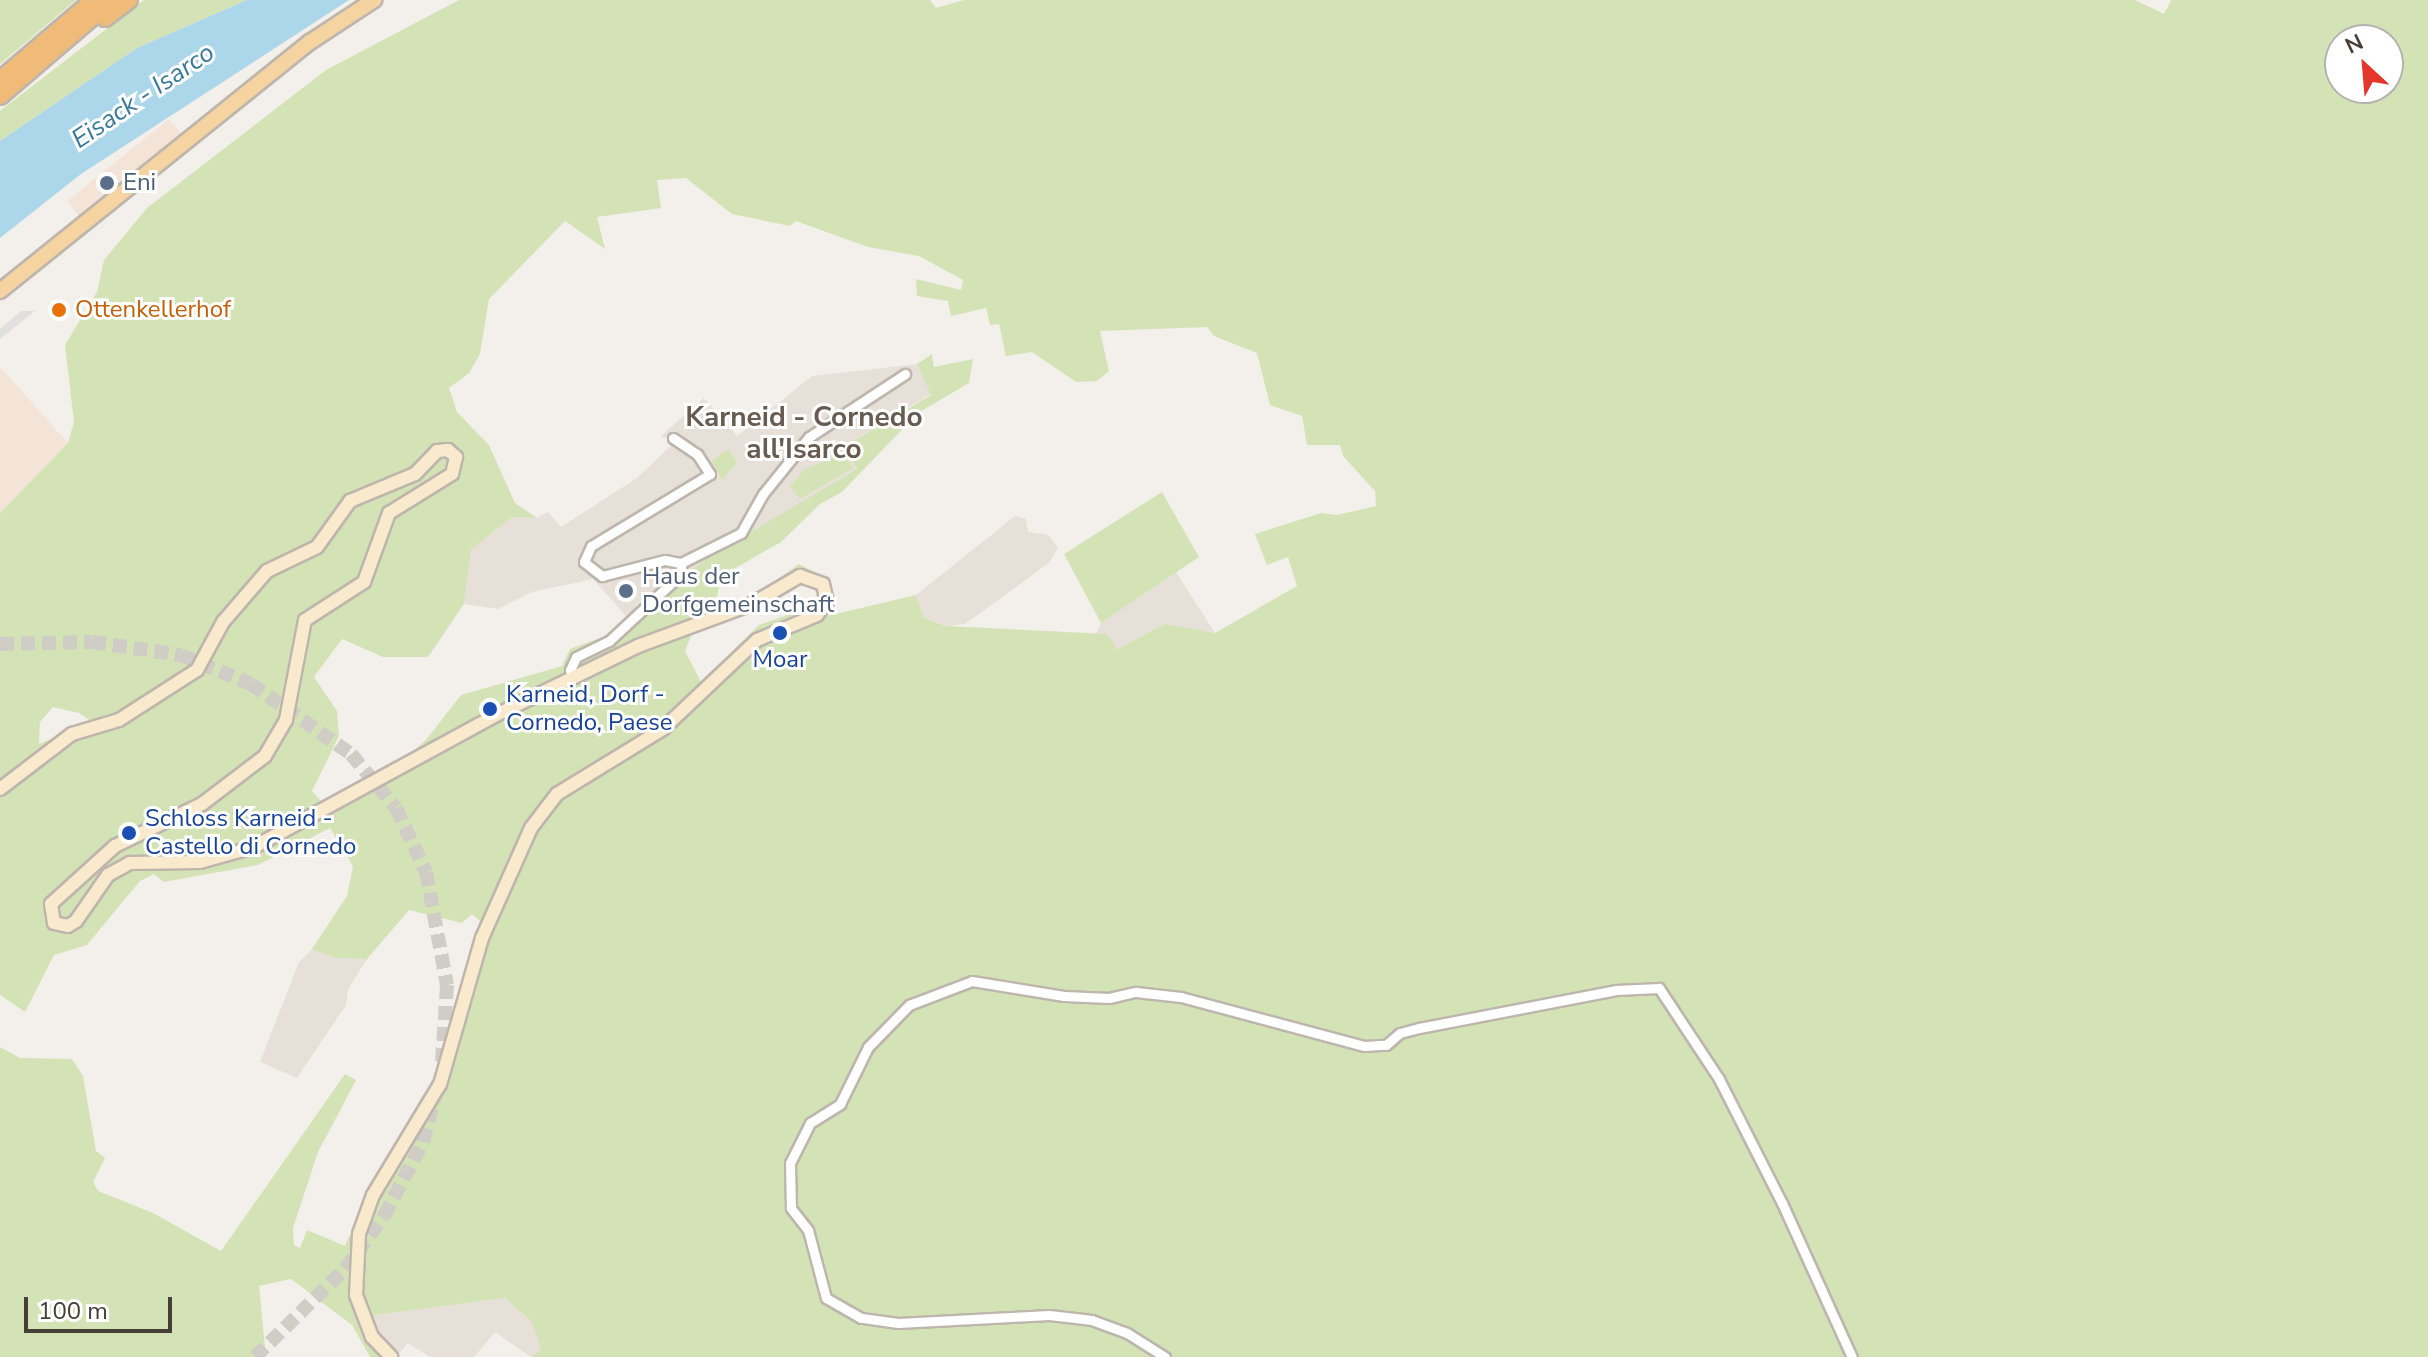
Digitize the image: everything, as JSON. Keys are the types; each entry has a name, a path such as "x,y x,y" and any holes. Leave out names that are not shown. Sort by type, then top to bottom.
{"highway":[{"path":"0,80 94,0"},
{"path":"0,96 112,0"},
{"path":"62,43 129,0"}],"main road":[{"path":"0,291 310,42 374,0"}],"street":[{"path":"673,438 697,454 710,474 584,553 588,569 602,576 665,560 681,563 741,533 763,494 809,437 905,374"},
{"path":"0,789 62,740 134,712 154,692 197,670 223,622 267,571 317,547 350,501 415,474 437,451 448,450 456,457 452,474 389,513 364,582 305,620 286,720 265,756 194,809 115,846 51,904 50,918 60,926 76,921 108,875 130,863 200,862 254,847 574,676 752,604 800,576 816,578 827,593 817,615 773,631 746,648 663,729 557,794 531,828 482,938 440,1084 373,1195 359,1234 354,1267 359,1307 372,1337 391,1357"},
{"path":"574,676 570,670 576,657 609,641 681,574 681,563"},
{"path":"1165,1357 1154,1346 1092,1320 990,1318 898,1323 839,1310 826,1298 808,1230 791,1208 790,1163 798,1140 810,1123 840,1104 868,1047 909,1005 972,981 1064,996 1109,998 1136,992 1181,997 1364,1046 1386,1045 1400,1033 1419,1028 1640,986 1659,988 1671,999 1719,1079 1852,1357"}],"shaded area":[{"path":"169,119 184,137 81,219 67,201"},
{"path":"21,311 35,311 0,339 0,329"},
{"path":"917,364 931,394 845,446 858,469 707,558 626,616 593,579 532,592 498,609 464,604 471,550 512,517 537,518 548,512 561,527 637,478 675,442 661,436 704,398 737,436 812,376"},
{"path":"0,367 68,443 0,513"},
{"path":"1015,516 1026,519 1028,532 1049,535 1058,548 1049,563 965,624 947,626 924,618 916,595"},
{"path":"1174,569 1215,633 1165,624 1117,649 1096,633 1101,623"},
{"path":"312,949 335,958 367,959 348,989 346,1005 297,1078 260,1062 299,962"},
{"path":"505,1298 531,1321 541,1349 531,1357 495,1332 474,1357 430,1357 408,1343 396,1357 368,1316"}],"green space":[{"path":"0,0 76,0 0,64"},
{"path":"144,0 247,0 137,48 0,141 0,111"},
{"path":"459,0 930,0 936,8 964,0 2135,0 2164,14 2171,0 2428,0 2428,1357 531,1357 541,1349 531,1321 505,1298 368,1316 396,1357 370,1357 352,1325 291,1279 259,1286 266,1357 0,1357 0,1047 20,1058 72,1059 83,1076 96,1151 105,1158 93,1182 98,1191 153,1213 221,1251 345,1074 356,1080 318,1152 293,1228 294,1245 300,1248 307,1230 345,1246 368,1193 434,1087 480,921 472,914 462,923 409,910 367,959 335,958 312,949 347,896 353,866 330,828 258,865 164,882 154,874 140,881 87,945 54,955 25,1012 0,995 0,513 68,443 74,422 65,345 97,292 104,260 147,208 326,70","holes":["686,178 732,214 790,226 796,221 868,247 919,256 963,280 961,290 916,279 917,296 948,301 951,316 986,308 990,325 999,324 1006,356 1032,352 1076,382 1097,381 1109,371 1100,331 1207,327 1214,336 1257,353 1270,405 1302,416 1307,445 1340,445 1343,456 1375,491 1376,506 1337,515 1321,513 1255,534 1267,565 1288,557 1297,586 1215,633 1165,624 1117,649 1107,634 946,626 924,618 916,595 827,616 834,598 828,579 799,564 764,589 722,607 717,596 720,583 732,570 781,542 820,504 842,492 918,413 969,383 973,359 934,367 932,354 917,364 931,395 845,446 857,469 707,558 605,636 570,649 562,666 461,695 426,740 403,760 322,802 312,791 339,736 337,711 314,677 342,639 383,657 428,657 464,604 471,550 512,517 537,518 515,503 489,445 457,412 449,388 469,373 480,354 489,299 565,221 605,249 597,217 661,208 657,180","804,581 814,586 818,604 759,625 701,682 685,651 693,631 753,610","53,707 79,713 92,722 39,744 40,722"]},
{"path":"729,449 737,463 722,480 712,461"},
{"path":"841,449 853,468 800,499 790,486 805,469 831,459"},
{"path":"1162,492 1199,557 1101,623 1064,554"}],"water":[{"name":"Eisack - Isarco","path":"247,0 349,0 81,174 0,238 0,141 137,48"}],"tunnel":[{"path":"0,644 92,642 181,655 251,684 351,754 396,808 426,872 447,985 442,1063"},
{"path":"255,1357 345,1269 384,1216 423,1142 436,1091"}],"place":[{"name":"Eni","path":"107,183"},
{"name":"Ottenkellerhof","path":"59,310"},
{"name":"Haus der Dorfgemeinschaft","path":"626,591"},
{"name":"Moar","path":"780,633"},
{"name":"Karneid, Dorf - Cornedo, Paese","path":"490,709"},
{"name":"Schloss Karneid - Castello di Cornedo","path":"129,833"}],"district":[{"name":"Karneid - Cornedo all'Isarco","path":"804,433"}]}
